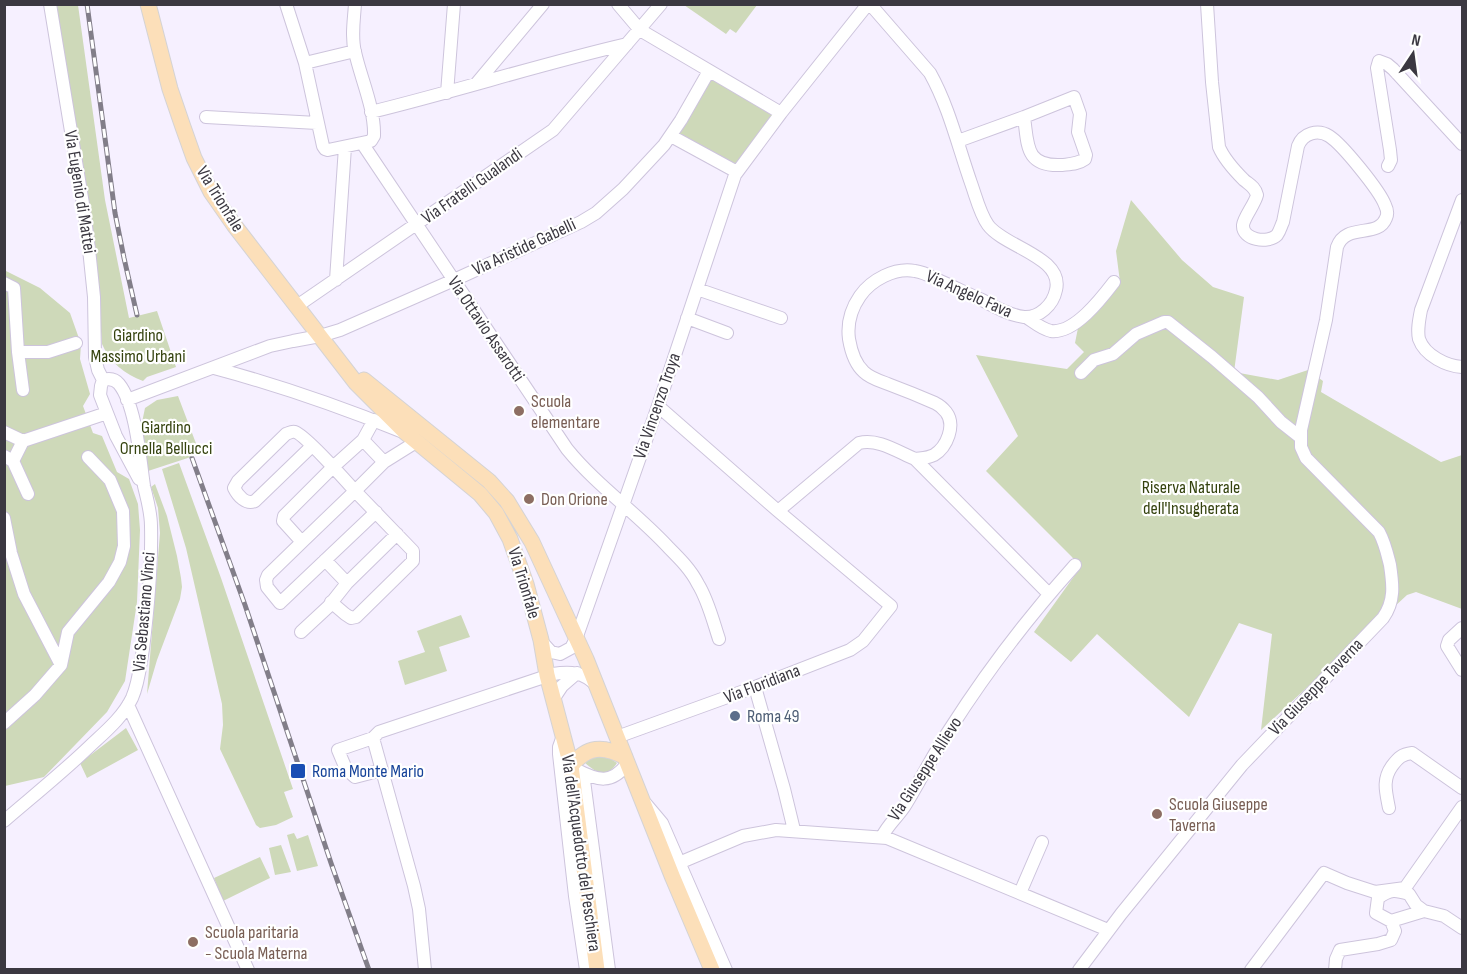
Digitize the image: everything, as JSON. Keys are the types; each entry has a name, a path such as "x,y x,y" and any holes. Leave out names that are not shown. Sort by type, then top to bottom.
{"main road":[{"name":"Via Trionfale","path":"148,4 170,89 198,166 211,192 356,383 411,437 480,494 496,513 518,560 541,640"},
{"name":"Via Trionfale","path":"344,367 368,383 475,469 500,492 520,521 532,542 597,686 712,969"},
{"name":"Via dell'Acquedotto del Peschiera","path":"541,640 547,675 563,736 577,770 597,969"},
{"path":"577,770 579,757 594,750 610,751 626,760"}],"street":[{"name":"Via Eugenio di Mattei","path":"50,4 87,238 94,297 94,351 98,370 104,380 100,395 106,413"},
{"path":"286,4 305,63 323,146 329,150 371,141 374,136 371,112 355,51 353,36 355,4"},
{"path":"447,93 454,4"},
{"path":"476,85 543,4"},
{"path":"618,4 640,30 781,113"},
{"name":"Via Fratelli Gualandi","path":"297,306 553,130 661,4"},
{"name":"Via Vincenzo Troya","path":"576,639 737,172 781,113 869,4"},
{"name":"Via Angelo Fava","path":"869,4 930,73 935,82 988,226 997,234 1044,262 1056,276 1056,291 1050,303 1036,315 1026,317 1010,314 924,273 914,271 895,272 879,278 860,296 851,314 848,329 852,353 860,368 865,374 935,403 944,408 949,415 950,431 942,448 932,456 915,459"},
{"path":"1081,373 1094,360 1113,354 1136,334 1168,322 1258,397 1281,422 1300,437 1326,320 1338,243 1349,233 1372,229 1382,224 1387,216 1385,204 1364,173 1336,142 1324,134 1311,133 1302,139 1298,146 1283,222 1279,231 1269,239 1258,240 1247,234 1243,226 1257,198 1257,192 1229,163 1218,143 1207,4"},
{"path":"371,112 627,44"},
{"path":"305,63 355,51"},
{"path":"1388,166 1390,150 1377,68 1378,61 1387,63 1462,144"},
{"name":"Via Aristide Gabelli","path":"127,400 282,343 320,336 346,327 581,222 596,213 623,189 657,154 671,136 709,71"},
{"path":"958,141 1074,97 1080,114 1078,132 1086,155 1085,159 1078,163 1057,165 1038,160 1028,149 1024,117"},
{"path":"206,117 317,123"},
{"path":"671,136 737,172"},
{"name":"Via Ottavio Assarotti","path":"362,143 567,449 582,466 664,542 696,580 719,639"},
{"path":"336,280 345,147"},
{"path":"1462,206 1420,310 1418,328 1420,342 1432,355 1449,365 1462,367"},
{"path":"1026,317 1042,328 1059,331 1081,319 1114,282"},
{"path":"4,283 14,288 23,390"},
{"path":"697,289 781,318"},
{"path":"687,318 728,333"},
{"path":"18,352 48,352 76,343"},
{"path":"243,376 241,368 244,356"},
{"path":"214,368 374,420 411,437 268,575 267,587 280,603 376,512"},
{"path":"104,380 110,378 116,381 121,386 127,400"},
{"name":"Via Sebastiano Vinci","path":"4,821 102,735 128,705 134,692 148,596 151,528 134,422 127,400"},
{"path":"658,406 778,511 859,443 876,442 915,459 1049,594"},
{"path":"28,494 9,459 23,441 106,413"},
{"name":"Via Sebastiano Vinci","path":"106,413 145,491"},
{"path":"302,542 283,521 283,518 363,440 374,420"},
{"path":"116,436 131,427 134,422"},
{"path":"4,432 23,441"},
{"path":"312,446 255,501 247,502 235,490 236,483 286,434 296,432 312,446 333,467 413,551 413,561 356,617 351,618 332,602"},
{"name":"Via Giuseppe Taverna","path":"1079,969 1242,765 1380,621 1389,608 1393,586 1382,537 1376,528 1306,458 1300,437"},
{"path":"363,440 384,462"},
{"path":"4,723 35,695 61,665 68,632 109,582 120,562 124,546 123,511 110,480 88,457"},
{"name":"Via Floridiana","path":"617,737 755,687 858,646 891,606 778,511"},
{"path":"4,518 11,553 24,594 61,665"},
{"path":"301,633 397,534"},
{"path":"325,560 347,583"},
{"name":"Via Giuseppe Allievo","path":"679,863 754,833 776,830 882,837 886,828 903,809 950,729 1019,630 1075,565"},
{"path":"1462,628 1449,640 1447,645 1462,670"},
{"name":"Via Trionfale","path":"541,640 549,651 560,654 571,648 576,639"},
{"path":"382,770 355,777 346,769 338,750 373,738 379,732 547,675 577,672 597,686"},
{"path":"554,699 562,686 577,672"},
{"path":"755,687 794,830"},
{"path":"128,705 248,969"},
{"name":"Via dell'Acquedotto del Peschiera","path":"563,736 559,754 575,896 586,969"},
{"path":"373,738 408,860 419,909 425,969"},
{"path":"1389,808 1386,789 1387,773 1404,754 1412,753 1462,788"},
{"path":"577,770 602,779 612,778 620,773 626,760"},
{"name":"Via dell'Acquedotto del Peschiera","path":"577,770 609,969"},
{"name":"Via Trionfale","path":"644,802 662,823 726,969"},
{"path":"1251,969 1324,873 1375,892 1405,888 1462,807"},
{"path":"882,837 897,841 1108,930"},
{"path":"1020,893 1042,842"},
{"path":"1335,969 1340,950 1391,940 1395,931 1391,921 1376,913 1378,898 1388,892 1397,890 1409,894 1416,905 1424,911 1444,916 1462,928"},
{"path":"1391,921 1424,911"}],"green space":[{"name":"Giardino Massimo Urbani","path":"53,5 78,5 105,200 129,318 157,311 176,367 147,377 143,381 119,367 109,357 102,344 96,266"},
{"path":"684,5 757,5 736,33 730,29 726,34"},
{"path":"710,77 774,113 734,166 677,133"},
{"name":"Riserva Naturale dell'Insugherata","path":"1131,200 1182,260 1213,287 1244,297 1234,372 1278,380 1308,370 1323,381 1321,392 1441,462 1462,455 1462,609 1416,592 1407,595 1261,730 1272,634 1239,623 1189,717 1097,634 1071,662 1034,632 1080,568 1072,557 986,471 1018,436 976,355 1067,369 1084,352 1075,343 1078,328 1120,282 1116,251"},
{"path":"4,270 40,288 70,313 81,344 80,359 90,394 83,406 93,433 102,436 117,472 129,479 138,504 140,530 137,602 125,681 107,712 44,777 5,786"},
{"name":"Giardino Ornella Bellucci","path":"178,396 200,454 145,472 140,432 145,408 157,400"},
{"path":"179,463 293,789 284,792 293,817 276,825 260,828 256,825 220,749 223,725 222,704 186,548 162,469"},
{"path":"155,484 167,516 182,587 180,599 147,694 160,533 158,508 151,487"},
{"path":"461,615 470,637 439,647 447,671 405,685 398,661 425,652 417,631"},
{"path":"126,728 138,750 87,778 80,763"},
{"path":"596,756 611,759 617,763 605,773 596,771 583,761"},
{"path":"294,833 297,839 308,835 318,866 297,871 287,835"},
{"path":"281,845 291,872 275,875 269,848"},
{"path":"260,857 270,878 223,901 214,878"}],"railway":[{"path":"87,4 115,213 137,315"},
{"path":"192,458 245,605 369,970"}],"place":[{"name":"Scuola elementare","path":"519,411"},
{"name":"Don Orione","path":"529,499"},
{"name":"Roma 49","path":"735,716"},
{"name":"Roma Monte Mario","path":"298,771"},
{"name":"Scuola Giuseppe Taverna","path":"1157,814"},
{"name":"Scuola paritaria - Scuola Materna","path":"193,942"}]}
